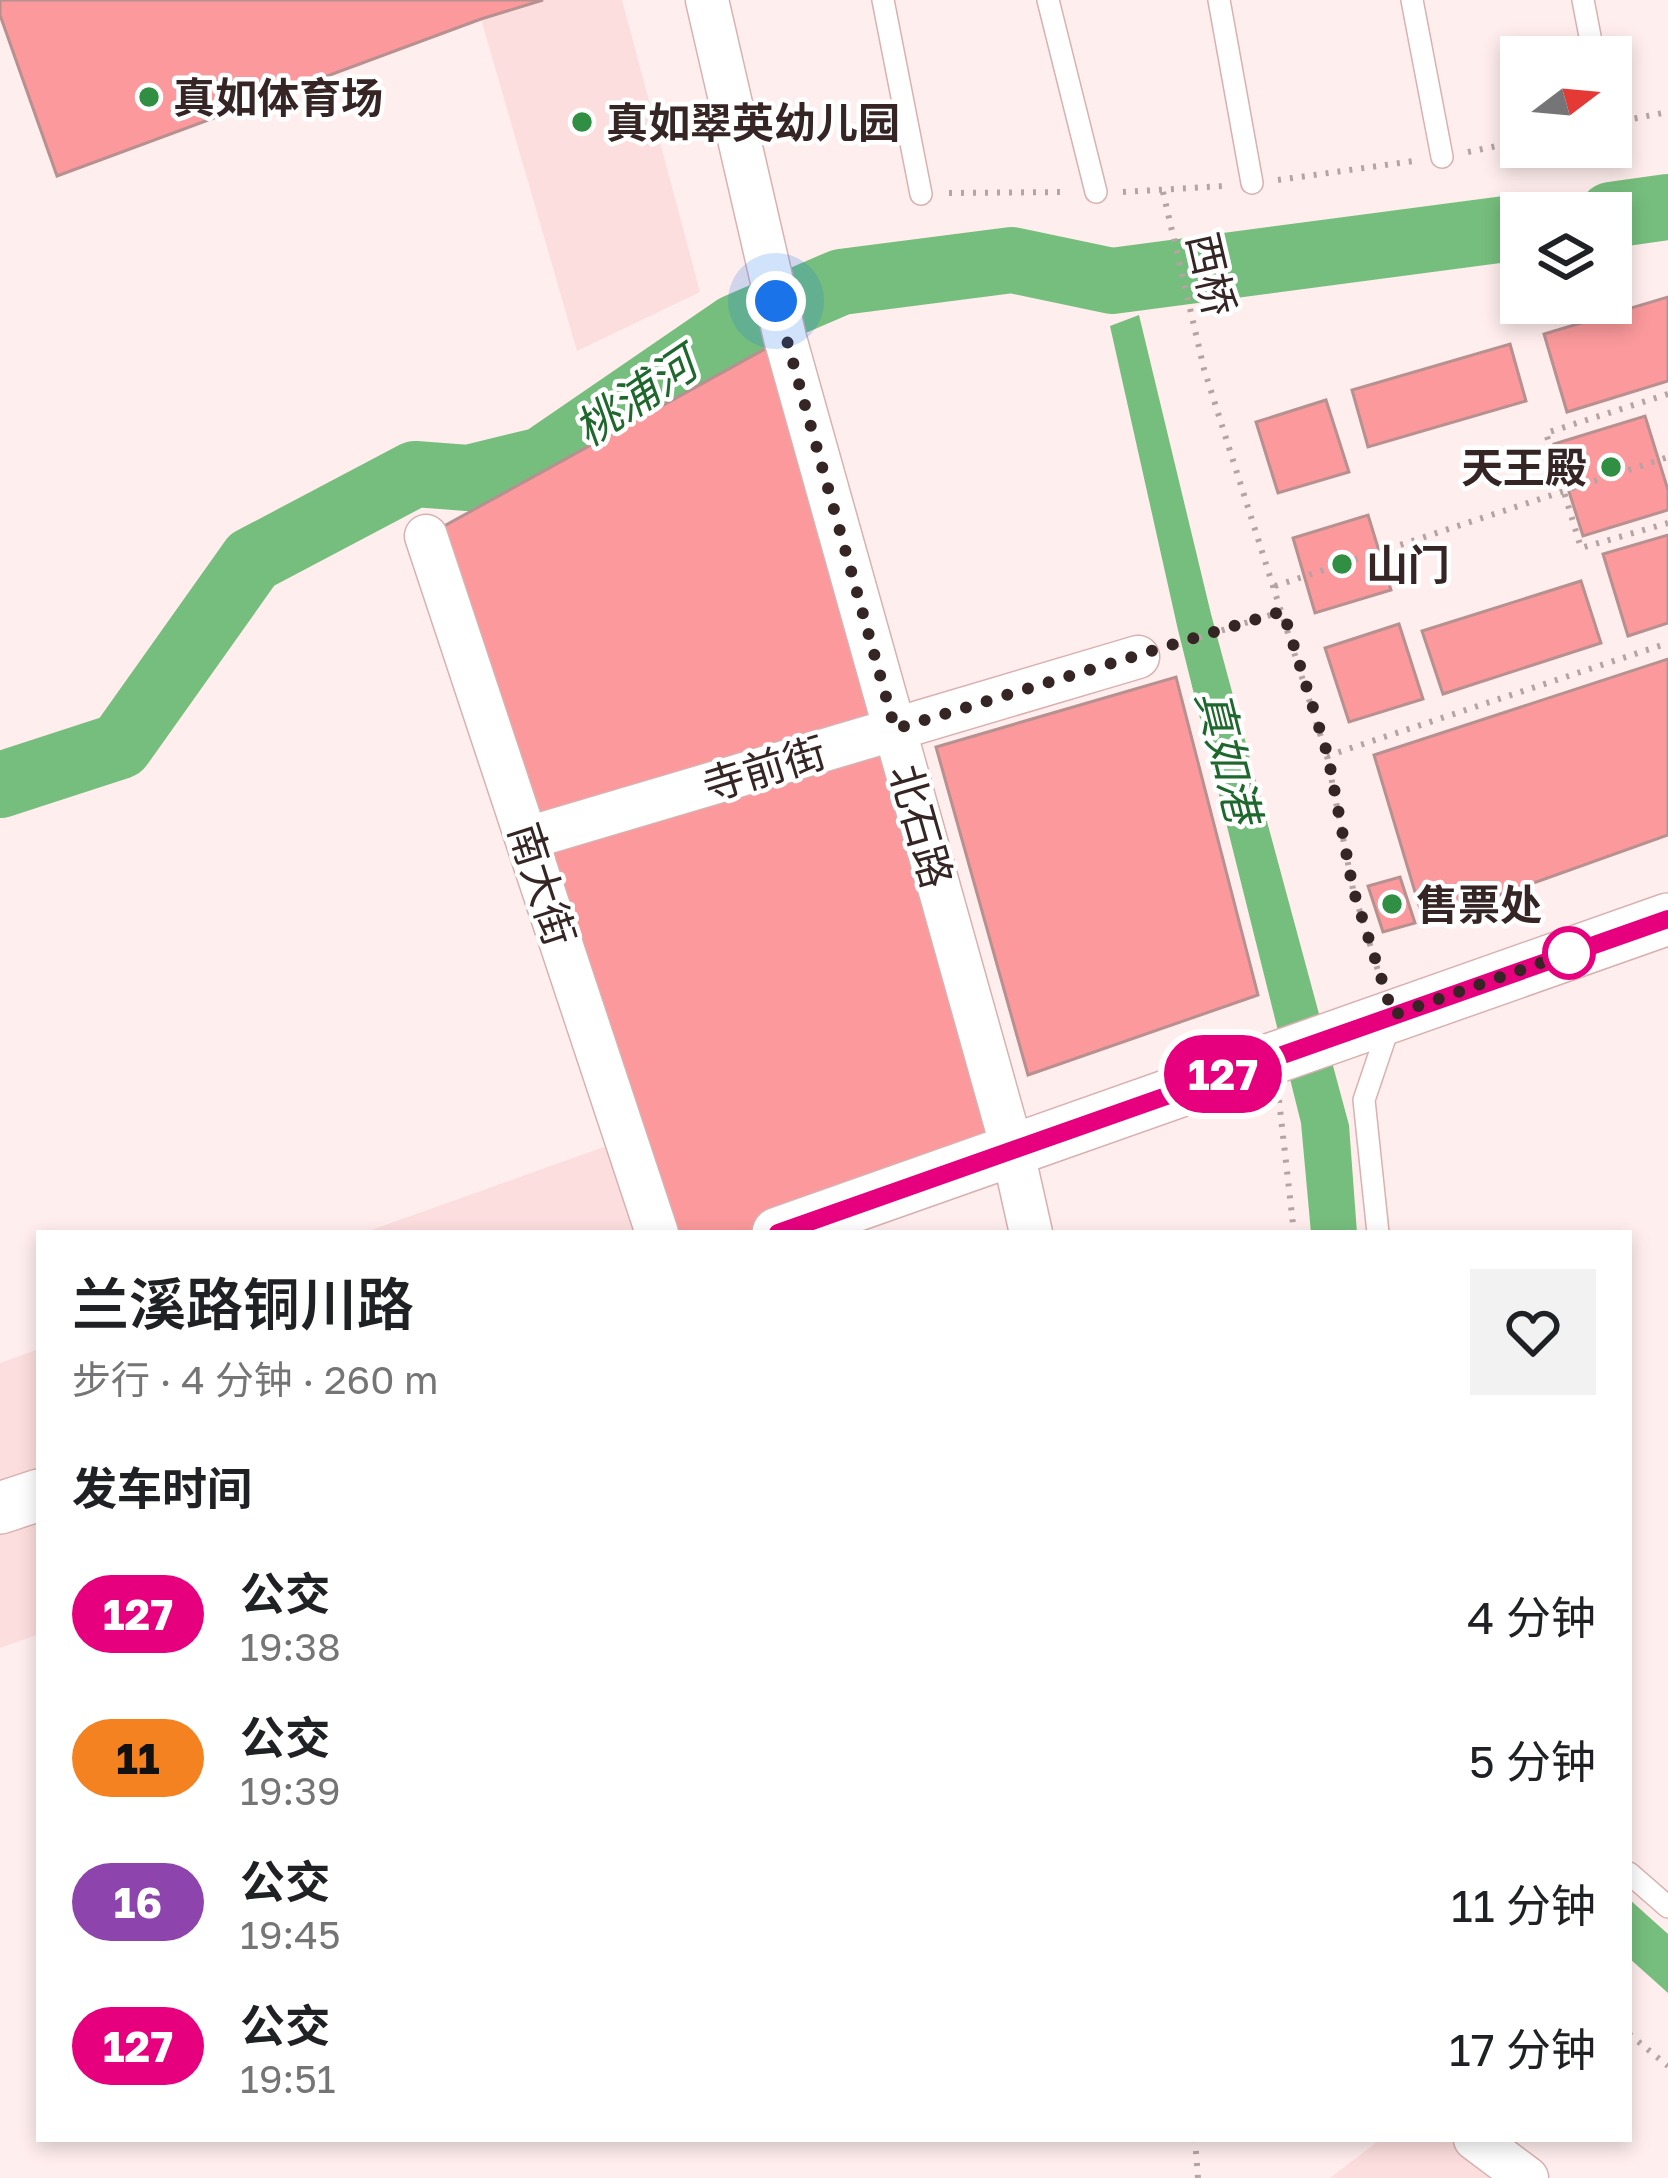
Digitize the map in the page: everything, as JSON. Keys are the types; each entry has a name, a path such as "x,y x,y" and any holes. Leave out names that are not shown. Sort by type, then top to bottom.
{"street":[{"name":"北石路","path":"707,0 785,338 1012,1148 1030,1230"},
{"name":"南大街","path":"426,536 656,1230"},
{"name":"寺前街","path":"528,838 1138,657"},
{"path":"786,1230 1668,919"},
{"path":"0,1508 36,1496"},
{"path":"1479,2142 1527,2178"}],"lane":[{"path":"883,0 921,194"},
{"path":"1048,0 1096,192"},
{"path":"1219,0 1252,184"},
{"path":"1412,0 1442,157"},
{"path":"1582,0 1590,36"},
{"path":"1378,1230 1364,1100 1393,1015"},
{"path":"1632,1876 1668,1907"}],"path":[{"path":"1632,119 1668,112"},
{"name":"西桥","path":"1162,192 1204,369 1328,756 1353,889 1393,1015"},
{"path":"1668,394 1546,433 1581,548 1668,523"},
{"path":"1275,586 1668,457"},
{"path":"1138,657 1283,611"},
{"path":"1328,756 1668,643"},
{"path":"1269,1058 1283,1116 1294,1230"},
{"path":"1632,2036 1668,2066"},
{"path":"1195,2142 1198,2178"}],"shaded area":[{"name":"真如翠英幼儿园","path":"543,0 622,0 700,292 577,351 481,19"},
{"path":"626,1139 656,1230 371,1230"},
{"path":"36,1350 36,1635 0,1648 0,1363"},
{"path":"1377,2142 1479,2142 1527,2178 1330,2178"}],"water":[{"name":"真如港","path":"1139,315 1211,614 1349,1125 1357,1230 1311,1230 1301,1123 1178,630 1110,326"},
{"path":"1632,1902 1668,1934 1668,1993 1632,1961"}],"building":[{"name":"真如体育场","path":"0,0 543,0 57,176 0,15"},
{"path":"1668,297 1668,381 1567,412 1544,334 1578,324 1632,324 1632,308"},
{"path":"785,338 895,729 528,838 426,536"},
{"path":"1510,344 1526,401 1368,447 1352,390"},
{"path":"1326,400 1349,472 1278,493 1256,422"},
{"name":"天王殿","path":"1645,416 1668,490 1668,510 1583,536 1554,444"},
{"name":"山门","path":"1368,515 1391,590 1315,613 1293,538"},
{"path":"1668,535 1668,623 1628,636 1603,554"},
{"path":"1581,581 1601,643 1443,694 1422,631"},
{"path":"1399,624 1423,699 1349,722 1325,648"},
{"path":"1668,659 1668,835 1424,922 1374,755"},
{"path":"1176,677 1258,995 1028,1075 936,747"},
{"path":"895,729 1012,1148 786,1230 656,1230 528,838"},
{"name":"售票处","path":"1400,877 1415,923 1383,932 1368,886"}],"waterway":[{"name":"桃浦河","path":"1632,212 1668,207"},
{"name":"桃浦河","path":"0,785 120,746 252,560 415,474 468,478 542,460 736,327 841,282 1012,260 1112,281 1500,230"}],"bus line":[{"name":"127","path":"786,1230 1668,919"}],"place":[{"name":"真如体育场","path":"149,97"},
{"name":"真如翠英幼儿园","path":"582,122"},
{"name":"天王殿","path":"1611,467"},
{"name":"山门","path":"1342,564"},
{"name":"售票处","path":"1392,904"}],"route":[{"path":"776,301 895,729 1283,611 1328,756 1366,937 1393,1015 1569,953"}]}
